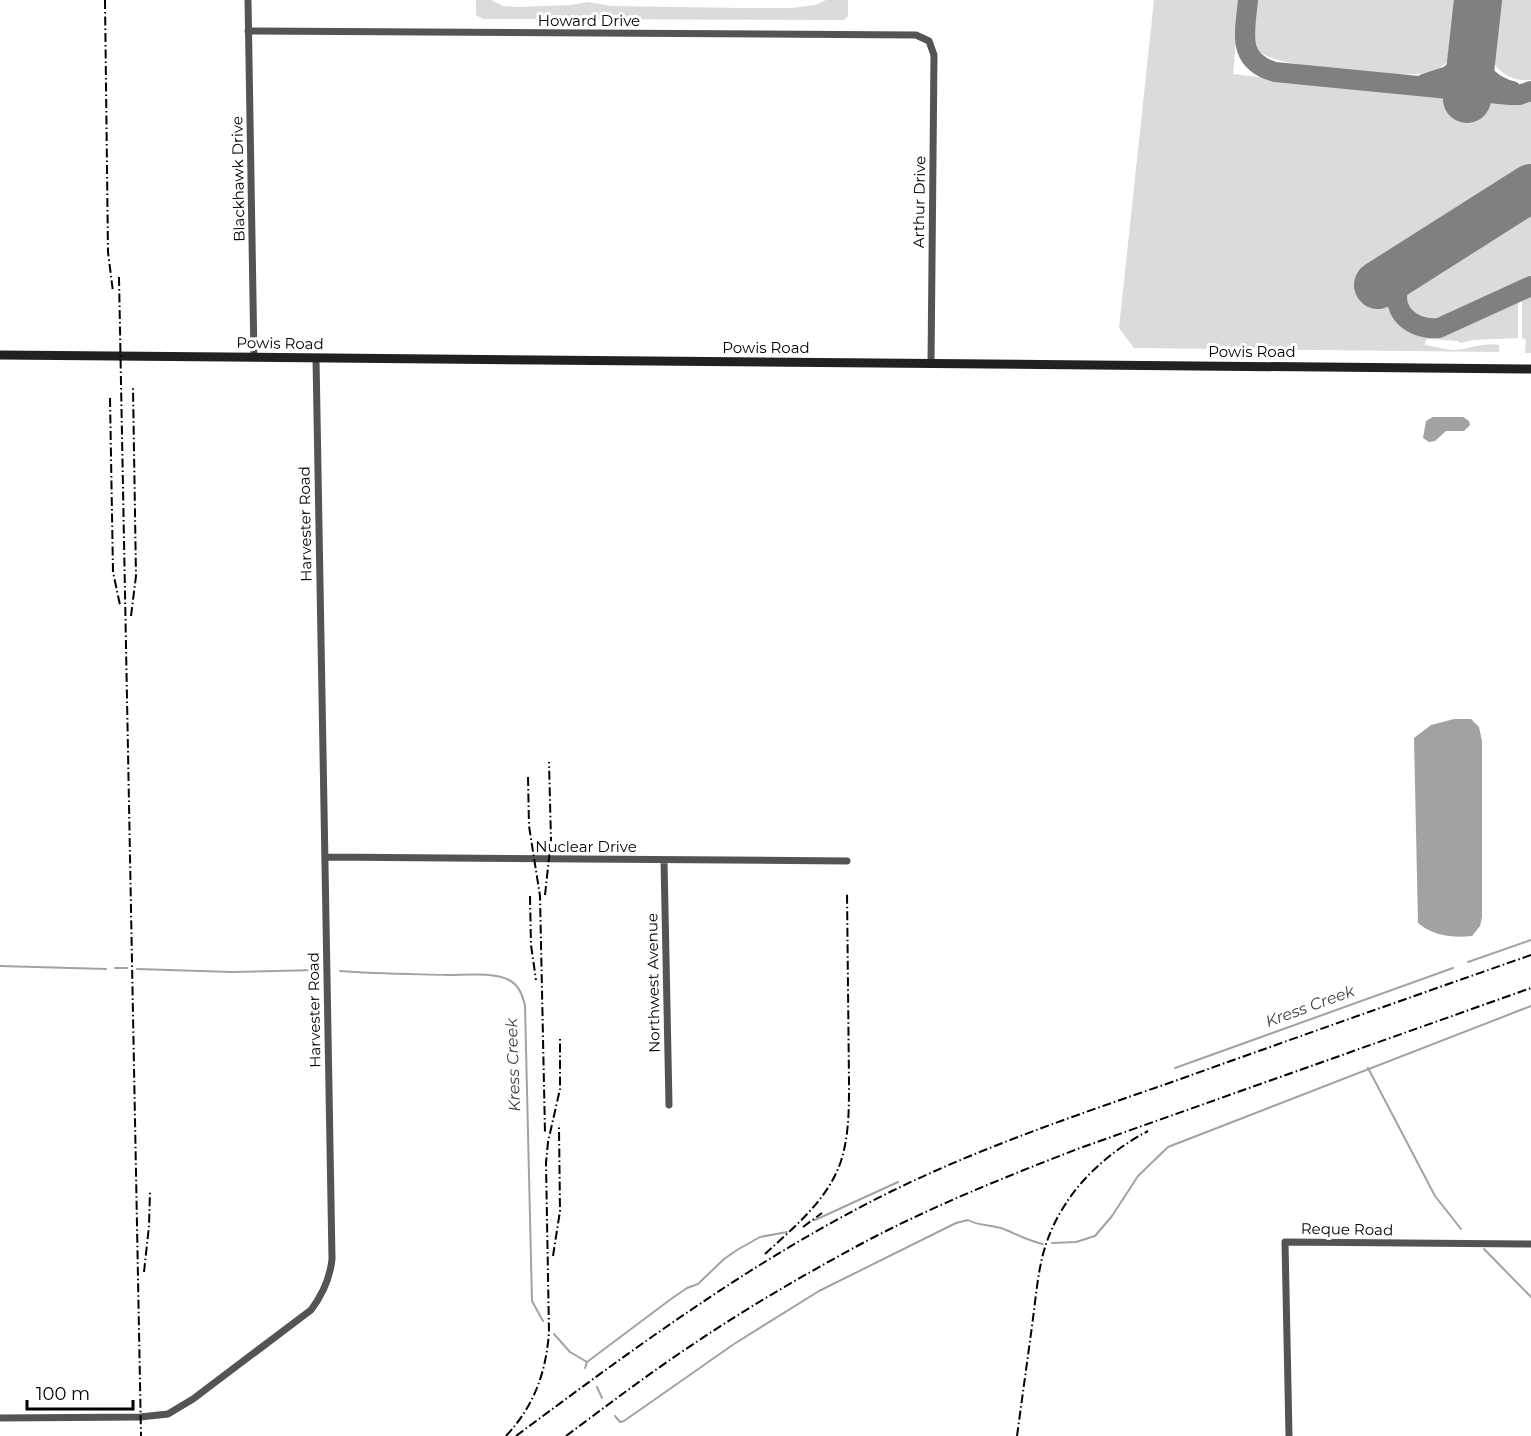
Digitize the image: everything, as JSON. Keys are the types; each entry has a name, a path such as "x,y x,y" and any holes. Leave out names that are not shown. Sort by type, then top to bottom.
{"street":[{"name":"Blackhawk Drive","path":"248,0 254,358"},
{"name":"Howard Drive","path":"249,31 916,35 929,41"},
{"name":"Arthur Drive","path":"929,41 934,55 931,364"},
{"name":"Powis Road","path":"0,355 1531,369"},
{"name":"Harvester Road","path":"0,1418 141,1417 168,1414 193,1399 311,1310 320,1298 329,1277 332,1259 316,358"},
{"name":"Nuclear Drive","path":"325,857 847,861"},
{"name":"Northwest Avenue","path":"664,860 669,1105"},
{"name":"Reque Road","path":"1289,1436 1285,1242 1531,1244"}],"shaded area":[{"path":"476,0 491,0 503,6 517,7 589,2 611,6 792,8 815,5 826,0 848,0 848,16 844,20 483,19 476,15"},
{"path":"1154,0 1240,0 1233,74 1456,98 1455,104 1478,107 1479,100 1513,104 1531,100 1531,169 1369,272 1395,316 1405,327 1417,333 1446,332 1462,327 1518,300 1518,338 1473,340 1460,343 1428,339 1425,341 1425,345 1451,350 1488,344 1499,345 1499,352 1134,348 1119,328"},
{"path":"1256,0 1466,0 1462,34 1451,58 1431,72 1402,74 1306,66 1267,56 1258,50 1255,40"},
{"path":"1490,0 1531,0 1531,80 1506,75 1499,70 1490,56 1486,28"},
{"path":"1531,207 1531,277 1438,319 1421,317 1414,313 1407,302 1407,295 1416,279"},
{"path":"1531,295 1531,353 1525,353 1526,340 1522,338 1522,299"},
{"path":"1433,417 1463,417 1469,421 1470,425 1464,431 1446,431 1435,441 1429,442 1423,438 1426,421"},
{"path":"1454,719 1471,719 1479,727 1482,741 1482,917 1480,926 1472,936 1465,937 1430,931 1418,923 1414,738 1431,725"}],"waterway":[{"name":"Kress Creek","path":"1468,962 1531,940"},
{"name":"Kress Creek","path":"0,966 106,969"},
{"name":"Kress Creek","path":"115,968 127,968"},
{"name":"Kress Creek","path":"1175,1068 1453,968"},
{"name":"Kress Creek","path":"137,969 232,972 317,970"},
{"name":"Kress Creek","path":"340,971 488,975 503,977 520,991 525,1006 532,1301 543,1321"},
{"path":"1052,1243 1076,1242 1095,1236 1112,1216 1138,1176 1168,1147 1531,1006"},
{"path":"1368,1068 1435,1196 1461,1229"},
{"path":"815,1220 898,1182"},
{"name":"Kress Creek","path":"615,1416 620,1422 624,1421 734,1344 819,1291 956,1223 968,1220 1001,1228 1043,1244"},
{"path":"587,1362 671,1299 687,1288 698,1284 737,1250 760,1237 787,1232"},
{"path":"1484,1249 1531,1297"},
{"name":"Kress Creek","path":"554,1334 570,1352 587,1362"},
{"name":"Kress Creek","path":"585,1368 587,1362"},
{"name":"Kress Creek","path":"597,1387 602,1398"}],"taxiway":[{"path":"1248,0 1245,34 1249,53 1254,61 1275,72 1510,95 1531,91"},
{"path":"1424,84 1448,76 1472,57 1488,78 1498,86 1512,91"},
{"path":"1404,269 1397,294 1398,306 1411,322 1432,328 1439,328 1531,286"}],"runway":[{"path":"1467,99 1478,0"},
{"path":"1378,285 1531,188"}],"railway":[{"path":"105,0 108,252 113,292"},
{"path":"119,277 141,1436"},
{"path":"131,616 136,576 133,388"},
{"path":"110,398 113,572 120,605"},
{"path":"545,895 551,840 549,762"},
{"path":"528,777 529,826 540,896 545,1133"},
{"path":"765,1254 819,1200 835,1175 844,1152 849,1103 847,892"},
{"path":"530,896 531,945 536,980"},
{"path":"516,1436 652,1337 745,1274 842,1217 892,1191 1030,1132 1531,955"},
{"path":"566,1436 662,1365 735,1317 838,1256 940,1205 1080,1148 1531,988"},
{"path":"506,1436 524,1413 537,1388 547,1347 549,1332 546,1163 548,1142 560,1089 560,1037"},
{"path":"553,1256 560,1211 559,1127"},
{"path":"1017,1436 1039,1275 1048,1237 1057,1218 1081,1183 1112,1154 1148,1131"},
{"path":"144,1272 150,1190"},
{"path":"803,1227 822,1213"}]}
